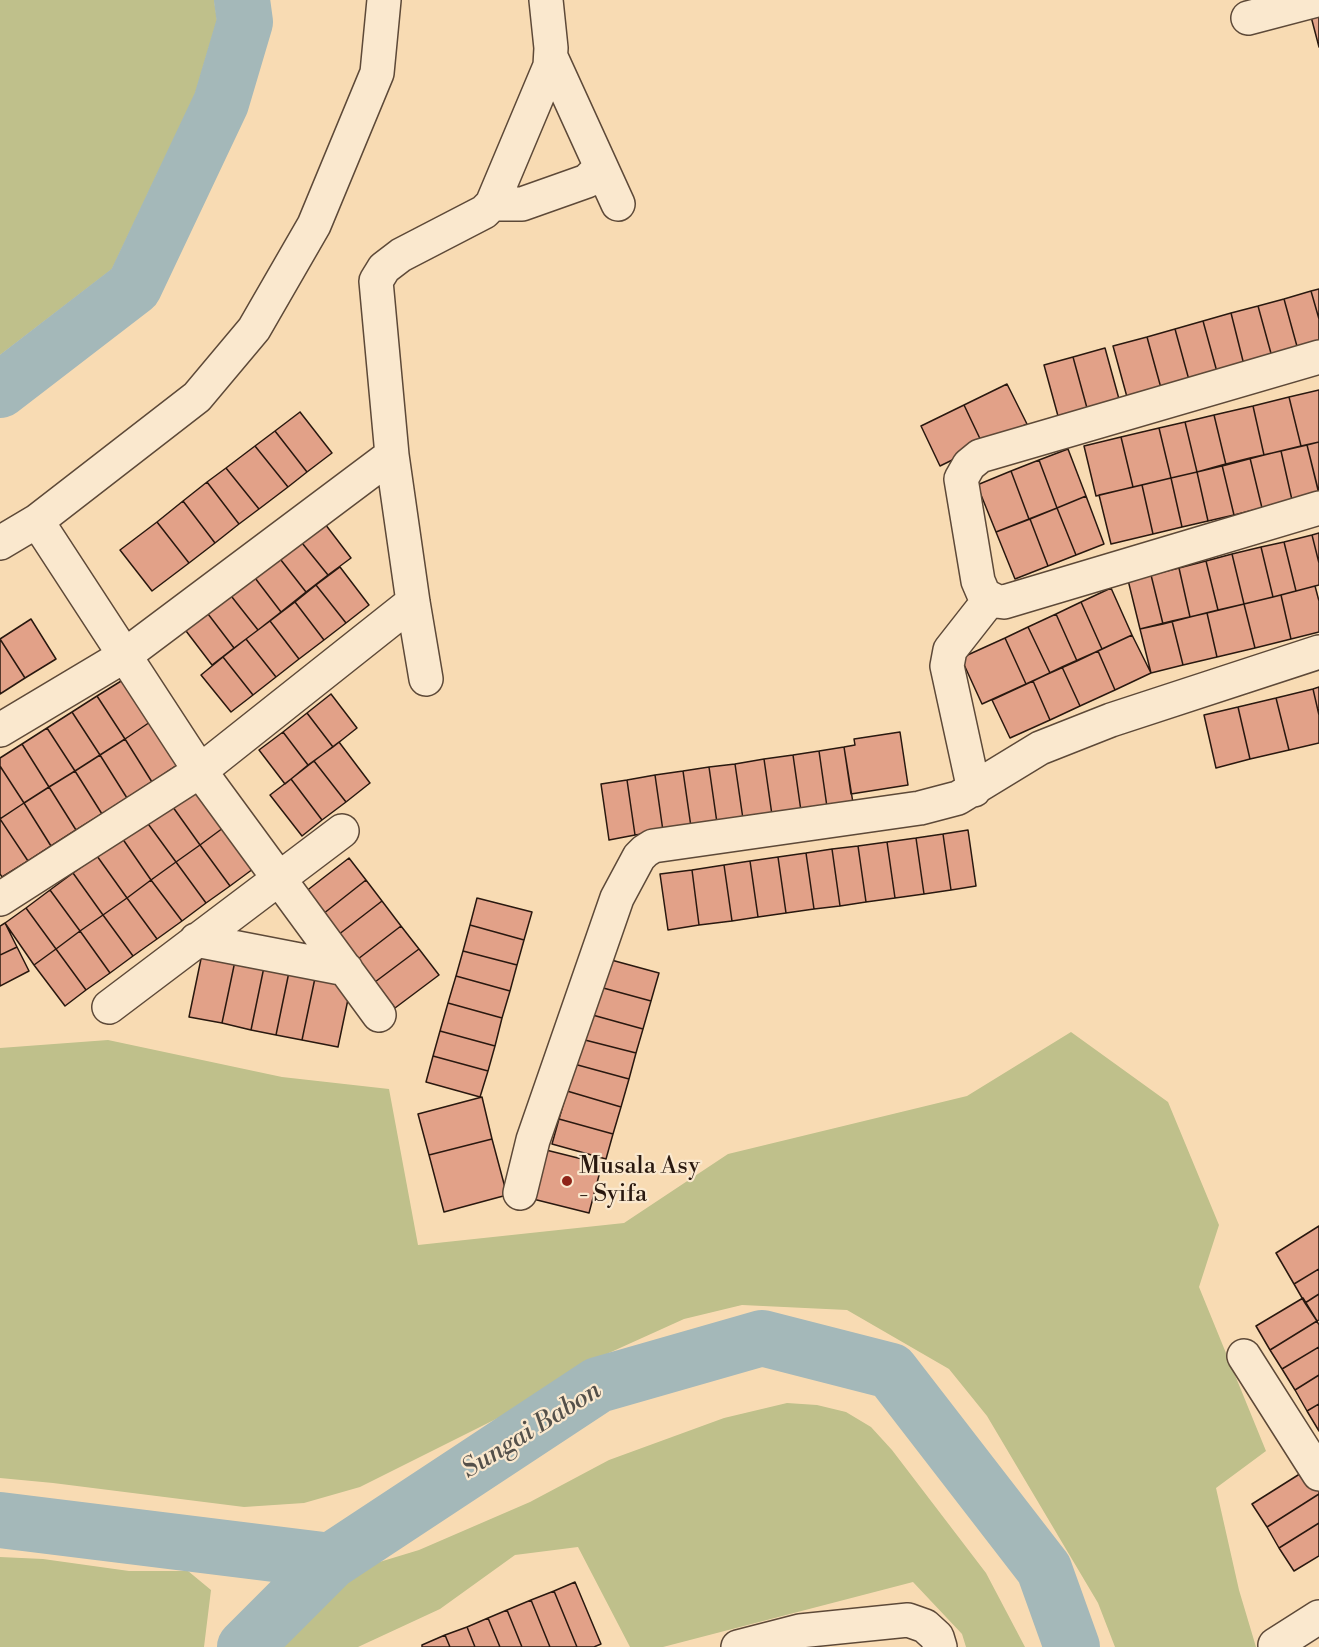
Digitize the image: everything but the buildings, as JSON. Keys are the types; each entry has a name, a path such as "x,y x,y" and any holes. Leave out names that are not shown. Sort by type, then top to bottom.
{"street":[{"path":"0,543 37,521 197,397 254,329 314,225 378,73 384,0"},
{"path":"426,679 392,455 376,281 384,268 401,255 484,212 492,204 550,66 546,0"},
{"path":"1248,18 1317,0"},
{"path":"551,57 618,204"},
{"path":"492,204 522,204 587,181 601,167"},
{"path":"1319,357 980,456 969,465 961,480 978,581 984,595 1004,602 1319,508"},
{"path":"0,730 124,657 392,455"},
{"path":"37,521 200,771 379,1015"},
{"path":"974,790 947,666 950,650 990,598"},
{"path":"0,899 200,771 413,602"},
{"path":"520,1192 533,1140 613,909 639,856 653,846 920,808 958,798 1040,748 1111,720 1319,652"},
{"path":"109,1007 342,831"},
{"path":"196,940 346,969"},
{"path":"1244,1356 1319,1474"},
{"path":"1275,1645 1319,1617"},
{"path":"738,1647 800,1631 908,1620 925,1626 937,1637 940,1647"}],"green space":[{"path":"0,0 214,0 217,20 195,94 112,269 0,355"},
{"path":"1071,1032 1168,1102 1219,1225 1199,1287 1266,1451 1216,1488 1239,1590 1256,1647 1115,1647 1098,1603 987,1416 949,1369 847,1310 742,1305 684,1319 600,1357 545,1389 518,1408 360,1487 304,1503 244,1507 0,1478 0,1048 108,1040 282,1077 389,1089 418,1245 624,1223 728,1154 967,1096"},
{"path":"787,1403 817,1405 846,1412 871,1427 892,1450 986,1573 1025,1647 966,1647 962,1634 913,1582 663,1647 630,1647 578,1547 515,1555 440,1609 358,1647 275,1647 338,1585 363,1567 419,1550 530,1502 609,1460 724,1418"},
{"path":"0,1557 43,1559 129,1571 188,1571 211,1590 204,1647 0,1647"}],"waterway":[{"path":"0,390 134,287 221,103 245,22 242,0"},
{"name":"Sungai Babon","path":"0,1520 331,1561 598,1385 762,1338 891,1371 1044,1569 1072,1647"},
{"path":"245,1647 331,1561"}],"place":[{"name":"Musala Asy - Syifa","path":"567,1181"}]}
